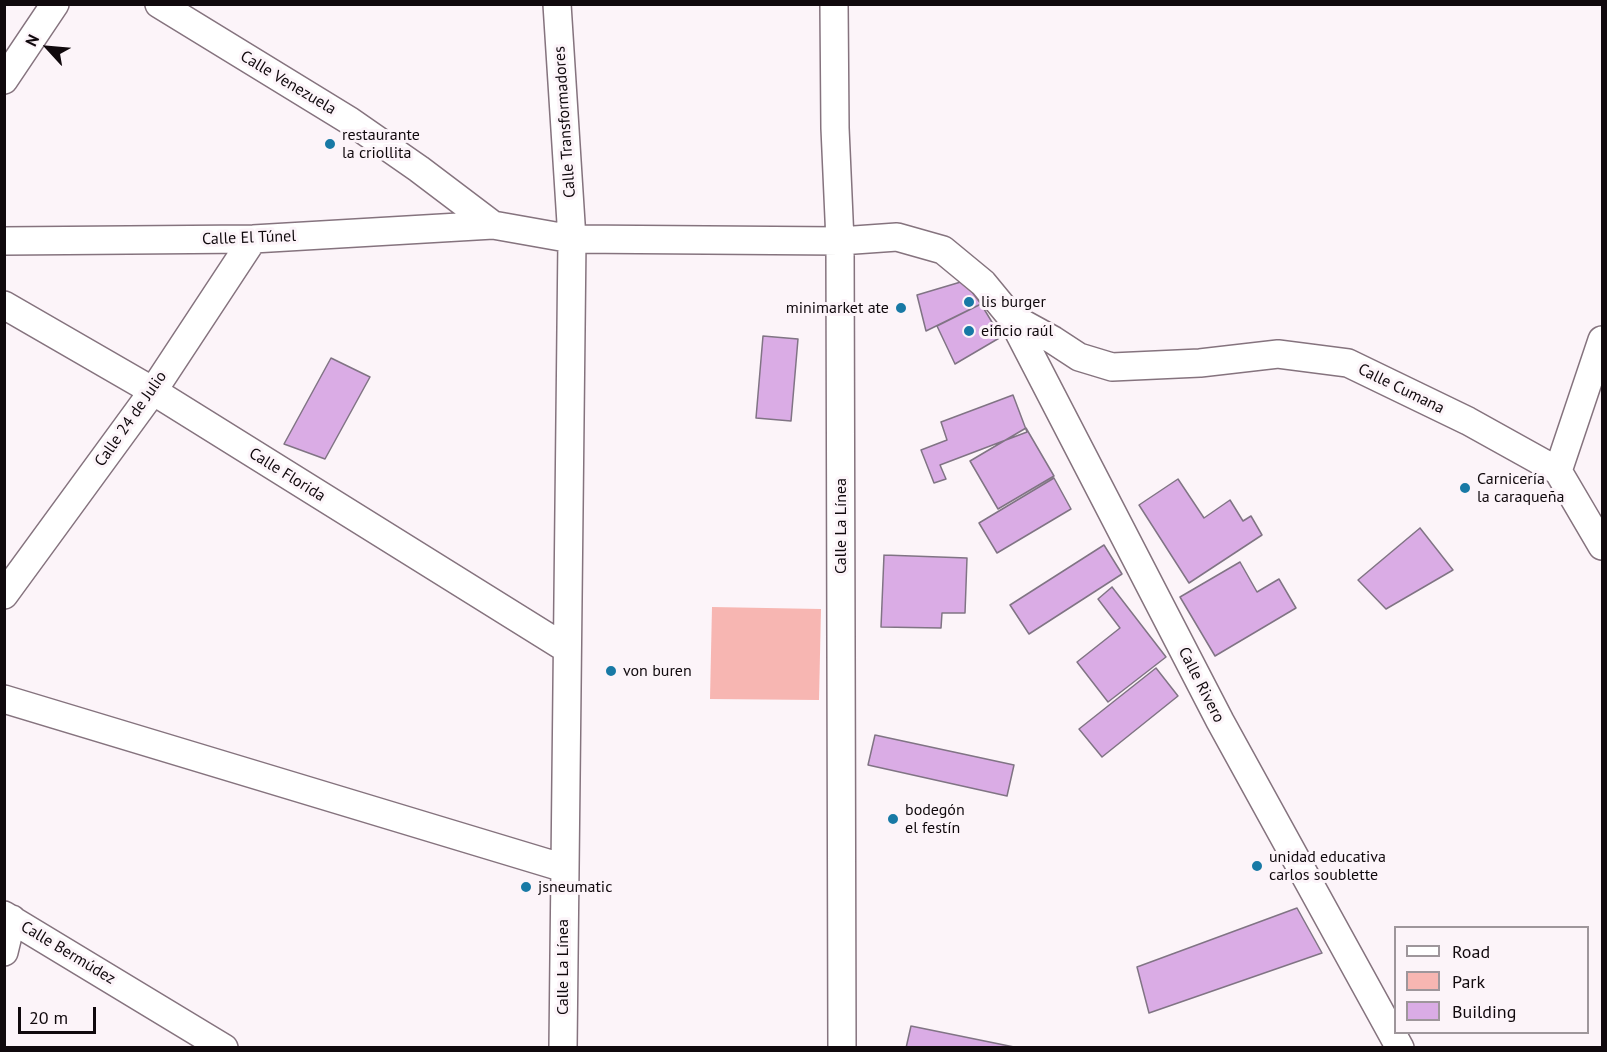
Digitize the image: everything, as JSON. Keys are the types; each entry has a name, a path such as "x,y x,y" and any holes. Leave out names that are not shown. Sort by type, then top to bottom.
{"street":[{"path":"4,80 55,4"},
{"name":"Calle Venezuela","path":"159,4 350,121 493,225 572,239 840,241 897,237 943,250 983,283 1011,317"},
{"name":"Calle Transformadores","path":"557,4 572,239"},
{"name":"Calle La Línea","path":"834,4 835,128 840,241 842,1047"},
{"name":"Calle El Túnel","path":"4,241 253,239 493,225"},
{"name":"Calle 24 de Julio","path":"4,595 153,391 253,239"},
{"name":"Calle La Línea","path":"563,1047 572,239"},
{"name":"Calle Florida","path":"4,305 153,391 567,649"},
{"name":"Calle Cumana","path":"1011,317 1079,357 1112,367 1200,363 1278,354 1348,363 1468,421 1558,471"},
{"name":"Calle Rivero","path":"1011,317 1220,721 1400,1047"},
{"path":"1602,340 1558,471 1602,546"},
{"path":"4,699 564,868"},
{"path":"4,952 8,917"},
{"name":"Calle Bermúdez","path":"8,917 224,1047"}],"green space":[{"path":"712,607 821,609 819,700 710,699"}],"building":[{"path":"964,281 981,304 926,331 917,295"},
{"name":"eificio raúl","path":"981,304 1001,337 955,364 937,326"},
{"path":"763,336 798,339 791,421 756,418"},
{"path":"331,358 370,377 325,459 284,444"},
{"path":"1013,395 1027,432 940,465 946,479 934,483 921,450 947,440 941,422"},
{"path":"1026,428 1054,476 998,509 970,461"},
{"path":"1054,478 1071,509 997,553 979,523"},
{"path":"1178,479 1204,518 1230,500 1243,521 1251,516 1262,535 1189,583 1139,505"},
{"path":"1420,528 1453,570 1386,609 1358,580"},
{"path":"1104,545 1122,574 1029,634 1010,605"},
{"path":"884,555 967,558 965,613 942,613 941,628 881,627"},
{"path":"1240,562 1257,592 1279,579 1296,608 1215,656 1180,597"},
{"path":"1112,587 1166,657 1108,702 1077,662 1120,628 1098,599"},
{"path":"1156,668 1178,696 1102,757 1079,729"},
{"path":"875,735 1014,765 1007,796 868,765"},
{"path":"1297,908 1322,953 1149,1013 1137,967"},
{"path":"911,1026 1019,1048 906,1048"}],"place":[{"name":"restaurante la criollita","path":"330,144"},
{"name":"lis burger","path":"969,302"},
{"name":"minimarket ate","path":"901,308"},
{"name":"eificio raúl","path":"969,331"},
{"name":"Carnicería la caraqueña","path":"1465,488"},
{"name":"von buren","path":"611,671"},
{"name":"bodegón el festín","path":"893,819"},
{"name":"unidad educativa carlos soublette","path":"1257,866"},
{"name":"jsneumatic","path":"526,887"}]}
